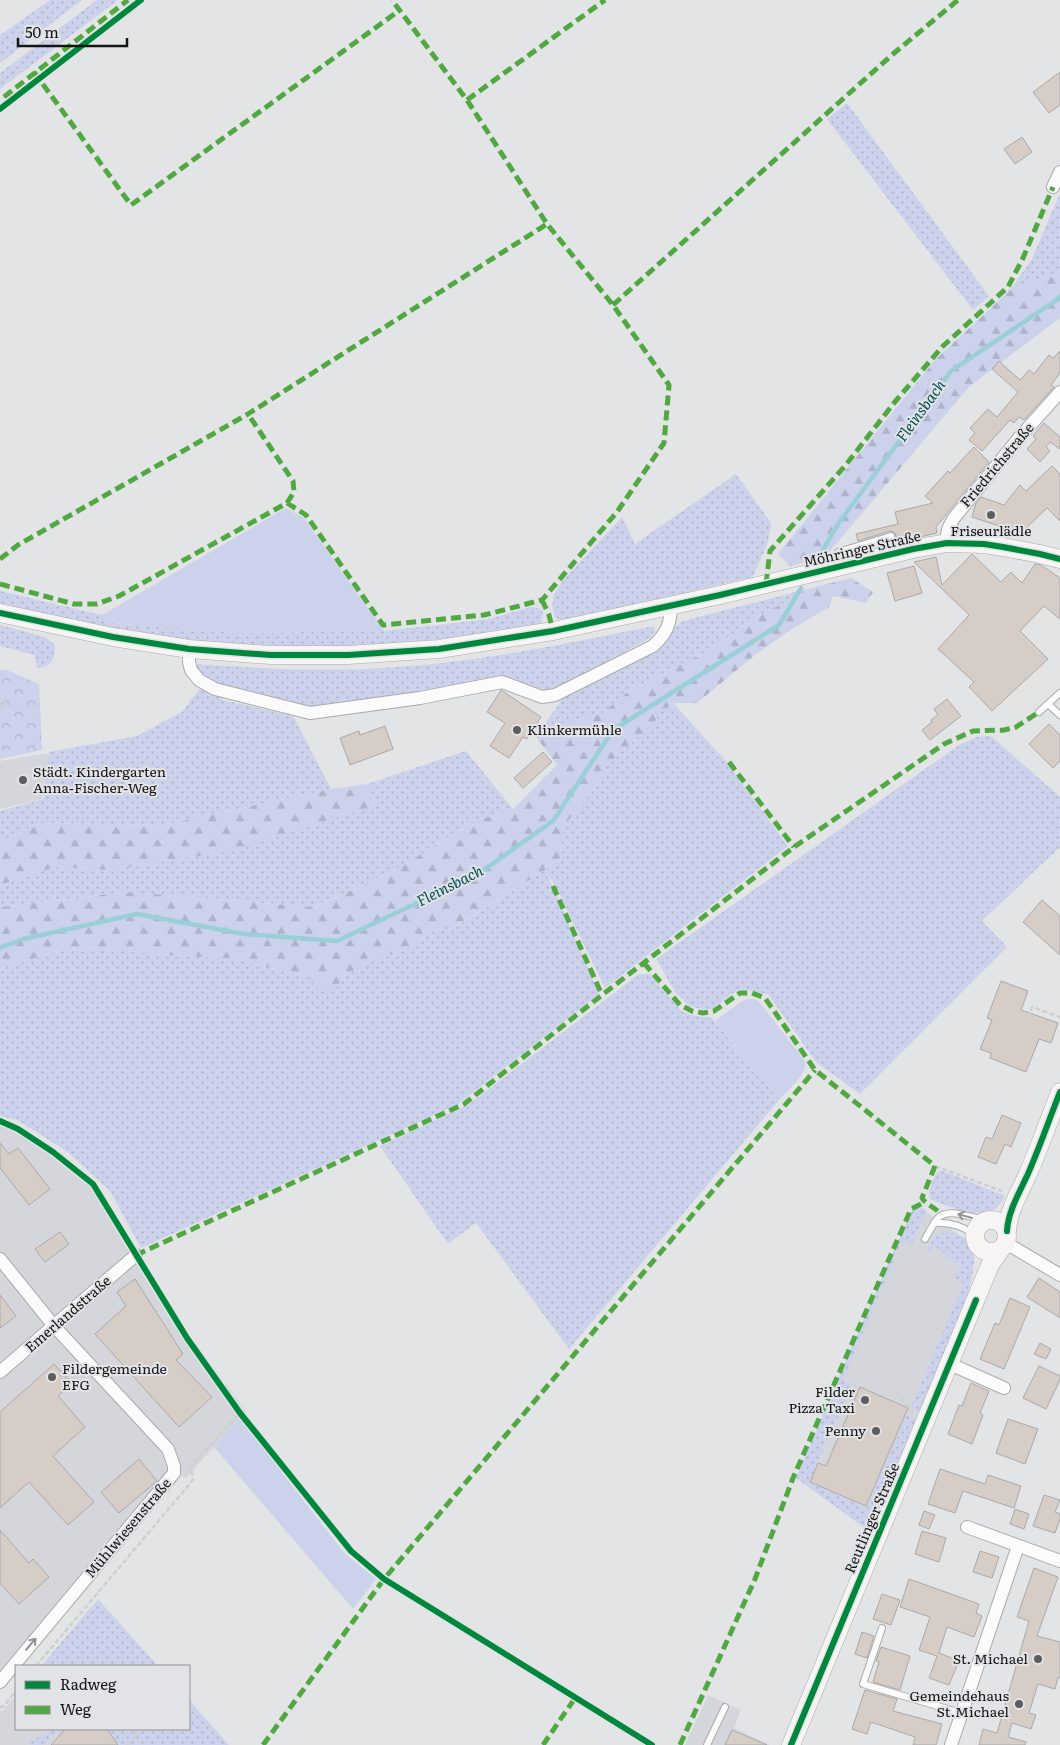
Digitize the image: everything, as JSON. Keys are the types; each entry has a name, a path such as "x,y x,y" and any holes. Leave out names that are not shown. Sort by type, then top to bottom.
{"main road":[{"name":"Möhringer Straße","path":"0,613 62,628 189,649 270,655 348,655 439,649 552,631 671,606 897,553 947,544 984,544 1040,554 1060,560"},
{"name":"Reutlinger Straße","path":"791,1745 990,1265 1005,1241 1008,1223 1018,1193 1060,1092"},
{"name":"Reutlinger Straße","path":"990,1220 998,1215 1018,1193"},
{"path":"990,1220 1001,1222 1005,1241 990,1252 984,1250 977,1242 976,1232 979,1225 990,1220"},
{"name":"Reutlinger Straße","path":"976,1300 981,1263 977,1242"}],"street":[{"path":"1053,187 1060,172"},
{"name":"Friedrichstraße","path":"947,544 946,534 948,526 1019,438 1060,392"},
{"path":"189,649 191,670 199,680 215,689 310,714 420,698 502,682 542,697 555,695 653,646 668,628 671,618 671,606"},
{"path":"1005,1241 1060,1275"},
{"name":"Emerlandstraße","path":"0,1372 136,1255"},
{"name":"Mühlwiesenstraße","path":"0,1259 54,1326 168,1449 174,1466 174,1473 0,1682"},
{"path":"950,1364 1004,1388"},
{"path":"967,1527 1060,1560"},
{"path":"951,1745 1018,1546"}],"lane":[{"path":"1039,712 1060,693"},
{"path":"1048,704 1060,715"},
{"path":"925,1239 941,1215 950,1212 990,1220"},
{"path":"934,1224 946,1223 960,1227 971,1233 977,1242"},
{"path":"882,1628 863,1684 961,1713"},
{"path":"707,1745 724,1707"}],"path":[{"path":"0,709 6,699"},
{"path":"1020,1039 1032,1007 1060,1017"},
{"path":"935,1166 1006,1193 1018,1193"},
{"path":"897,1392 915,1416 926,1422"},
{"path":"174,1473 191,1468 240,1413"},
{"path":"37,1665 193,1480 191,1468"},
{"path":"0,1708 15,1692"},
{"path":"127,1745 136,1737 134,1730"}],"shaded area":[{"name":"Städt. Kindergarten Anna-Fischer-Weg","path":"49,753 42,799 0,809 0,761"},
{"path":"0,1124 54,1149 81,1173 139,1254 191,1337 246,1411 186,1478 173,1473 0,1682"},
{"path":"919,1207 961,1236 973,1266 957,1319 870,1528 799,1476 910,1218"},
{"path":"708,1695 741,1710 734,1728 770,1745 685,1745"},
{"path":"15,1696 15,1730 190,1729 228,1745 0,1745 0,1711 3,1711"}],"green space":[{"path":"50,0 82,0 0,63 0,35"},
{"path":"97,0 118,0 0,89 0,73"},
{"path":"847,103 989,296 973,310 827,119"},
{"path":"1060,193 1060,272 1011,289 1032,259"},
{"path":"1060,272 1060,318 969,387 825,557 790,566 778,554 935,360 1011,289"},
{"path":"736,474 771,523 768,542 753,577 562,621 555,617 552,606 554,594 564,579 622,517 635,544"},
{"path":"286,508 304,518 384,631 236,633 113,623 102,615"},
{"path":"851,578 873,592 866,603 833,596 829,607 792,629 755,655 697,703 673,703 658,713 656,720 603,769 603,778 563,827 561,857 545,870 453,928 434,930 401,952 376,958 346,974 335,989 319,989 305,974 290,973 237,959 153,954 101,948 61,950 0,969 0,907 127,892 315,907 395,870 477,820 513,809 557,765 539,741 542,735 563,723 601,714 629,691 715,647 756,617 815,587"},
{"path":"815,587 756,617 715,647 629,691 601,714 563,723 542,735 539,741 537,736 562,699 657,649 683,621"},
{"path":"0,591 102,615 113,623 236,633 384,631 489,619 531,607 543,611 541,625 468,636 370,645 271,646 172,639 98,626 0,603"},
{"path":"0,625 45,637 55,645 52,661 38,668 34,655 0,646"},
{"path":"654,626 655,631 650,638 559,687 545,690 507,678 310,708 215,686 196,669 197,664 323,670 373,669 431,664 527,651"},
{"path":"0,670 7,670 39,684 42,750 0,759"},
{"path":"201,687 223,700 293,716 331,789 163,825 40,823 0,842 0,811 43,799 49,752 137,736 182,712"},
{"path":"673,703 723,758 788,846 605,988 555,885 547,874 599,994 458,1104 141,1248 110,1191 68,1152 17,1120 0,1116 0,969 61,950 101,948 153,954 237,959 290,973 305,974 319,989 335,989 346,974 376,958 401,952 434,930 454,928 545,870 561,857 563,827 603,778 603,769 656,720 658,713"},
{"path":"991,736 1060,797 1060,847 982,921 1007,947 860,1094 816,1062 768,994 741,989 731,994 713,1009 701,1009 689,1006 675,992 656,959 959,745 976,737"},
{"path":"466,751 513,809 477,820 395,870 314,907 127,892 0,907 0,885 55,867 109,870 376,805 367,784"},
{"path":"367,784 376,805 236,850 109,870 55,867 0,885 0,842 40,823 163,825 331,789"},
{"path":"639,974 650,974 681,1011 695,1016 712,1018 779,1100 569,1349 476,1223 448,1244 380,1146 468,1105"},
{"path":"755,999 760,1003 805,1061 800,1077 779,1100 715,1021 742,1001"},
{"path":"939,1171 1005,1196 996,1208 986,1213 969,1212 943,1205 930,1199 929,1196 931,1186"},
{"path":"918,1207 927,1210 912,1244 902,1241 843,1380 852,1384 809,1482 867,1508 907,1415 917,1419 869,1531 796,1478 912,1210"},
{"path":"947,1232 961,1236 967,1241 972,1247 974,1261 965,1304 946,1354 920,1412 911,1407 964,1283 956,1279 955,1275 960,1267 935,1246 929,1253 927,1251 934,1238 939,1234"},
{"path":"240,1418 344,1553 376,1579 353,1609 214,1447"},
{"path":"98,1599 157,1665 42,1665"},
{"path":"190,1701 229,1745 113,1745 116,1740 109,1730 190,1730"},
{"path":"52,1730 59,1730 43,1745 31,1745 29,1742"}],"building":[{"path":"1060,72 1060,105 1049,113 1033,92"},
{"path":"1022,137 1032,152 1015,164 1004,149"},
{"path":"1060,351 1060,373 1051,385 1054,387 1024,420 1019,417 1014,423 1010,420 982,451 969,440 975,433 970,428 988,409 997,417 1018,392 992,369 999,361 1020,380 1029,370 1034,374 1049,355 1053,358"},
{"path":"1044,423 1060,437 1060,449 1050,442 1046,447 1050,451 1040,462 1027,449 1036,439 1033,436"},
{"path":"974,447 989,462 936,527 937,533 898,542 895,533 890,531 858,541 856,534 898,524 895,512 933,503 925,496"},
{"path":"1052,466 1060,474 1060,521 1047,508 1018,536 1013,532 1011,534 1005,528 972,517 976,503 981,497 1004,505 1020,485 1026,491"},
{"path":"972,554 1001,582 1011,572 1022,583 1035,564 1041,565 1060,578 1060,619 1044,606 1020,631 1048,659 992,711 969,687 974,682 938,649 969,615 914,562 936,557 942,585"},
{"path":"914,566 922,593 895,601 887,573"},
{"name":"Klinkermühle","path":"501,690 541,717 527,739 523,737 509,758 490,746 505,723 487,712"},
{"path":"947,699 961,716 930,740 922,730 938,715 934,709"},
{"path":"1049,724 1060,735 1060,761 1053,768 1029,744"},
{"path":"385,726 393,749 350,765 340,738 359,731 360,735"},
{"path":"543,752 552,762 523,788 514,778"},
{"path":"1042,900 1060,916 1060,955 1023,922"},
{"path":"1001,981 1028,991 1021,1010 1058,1023 1051,1043 1039,1039 1026,1072 990,1058 991,1053 980,1049 992,1020 987,1018"},
{"path":"1002,1115 1021,1123 1011,1147 1005,1144 996,1164 978,1157 986,1137 992,1139"},
{"path":"0,1143 9,1154 18,1148 50,1189 29,1205 0,1168"},
{"path":"60,1232 69,1244 45,1262 35,1249"},
{"path":"1039,1278 1060,1292 1060,1318 1027,1297"},
{"path":"135,1279 183,1354 176,1360 212,1397 179,1427 95,1334 126,1306 117,1292"},
{"path":"0,1295 16,1316 0,1328"},
{"path":"1010,1298 1030,1307 1004,1369 980,1359 995,1323 999,1325"},
{"path":"1040,1343 1051,1349 1046,1359 1034,1354"},
{"path":"54,1364 72,1383 58,1396 85,1427 53,1456 94,1502 68,1525 29,1482 0,1508 0,1412"},
{"path":"1039,1366 1060,1376 1060,1380 1046,1409 1023,1398"},
{"path":"971,1383 989,1391 980,1413 983,1415 972,1444 948,1434 959,1405 962,1406"},
{"path":"860,1387 908,1408 866,1506 810,1482 818,1463 826,1466"},
{"path":"1008,1419 1038,1429 1025,1464 996,1453"},
{"path":"139,1459 157,1481 119,1513 101,1492"},
{"path":"940,1469 985,1484 988,1475 1021,1486 1014,1508 963,1491 955,1513 928,1504"},
{"path":"1044,1495 1060,1500 1055,1512 1060,1514 1060,1519 1055,1533 1033,1526"},
{"path":"1015,1509 1029,1514 1024,1529 1010,1524"},
{"path":"924,1511 935,1515 929,1529 919,1525"},
{"path":"0,1530 29,1563 33,1559 49,1577 19,1604 0,1583"},
{"path":"922,1531 946,1538 939,1562 915,1554"},
{"path":"980,1551 999,1557 992,1578 973,1572"},
{"path":"1034,1568 1058,1577 1037,1636 1060,1642 1060,1678 1058,1677 1055,1689 1038,1684 1029,1713 1036,1715 1031,1729 1012,1723 1008,1737 1026,1742 1025,1745 979,1745 983,1729 997,1733 1029,1621 1017,1617"},
{"path":"909,1579 979,1604 976,1613 982,1616 974,1637 947,1627 939,1653 959,1661 949,1685 929,1678 937,1656 919,1650 930,1617 900,1607"},
{"path":"882,1594 900,1600 891,1625 873,1619"},
{"path":"862,1632 874,1636 867,1658 855,1654"},
{"path":"881,1647 910,1656 900,1690 873,1682 879,1662 876,1661"},
{"path":"865,1690 897,1699 893,1711 942,1724 936,1745 913,1745 915,1737 871,1722 867,1734 852,1729"},
{"path":"64,1730 108,1730 118,1745 51,1745"},
{"path":"732,1730 767,1745 725,1745"}],"waterway":[{"name":"Fleinsbach","path":"817,560 838,524 951,371 1060,296"},
{"name":"Fleinsbach","path":"0,948 23,939 137,914 244,934 337,941 478,874 553,821 613,730 779,625 801,588"}],"marked path":[{"path":"4,97 128,0"},
{"path":"287,503 306,515 383,625 484,615 542,600 617,512 664,443 669,385 613,305 547,224 467,100 392,0"},
{"path":"467,100 605,0"},
{"path":"613,305 893,54 958,0"},
{"path":"34,72 131,205 400,10"},
{"path":"766,584 770,551 845,466 894,403 942,347 1008,287 1023,258 1053,187"},
{"path":"0,559 18,545 248,414 547,224"},
{"path":"0,584 74,604 97,604 119,596 287,503 294,492 293,481 248,414"},
{"path":"542,600 549,615 553,631"},
{"path":"136,1255 464,1104 794,847 944,744 973,731 1004,730 1016,727 1039,712"},
{"path":"729,762 794,847"},
{"path":"553,886 602,995"},
{"path":"644,963 680,1005 692,1011 703,1013 714,1011 740,993 752,993 765,998 815,1070 935,1166 922,1198 941,1215"},
{"path":"263,1745 384,1579 815,1070"},
{"path":"680,1745 755,1579 793,1478 911,1209 925,1202"},
{"path":"543,1745 575,1698"}],"cycle path":[{"path":"0,109 141,0"},
{"path":"0,613 113,637 189,649 271,655 348,655 439,649 553,631 720,595 913,549 947,543 984,544 1060,559"},
{"path":"1007,1231 1017,1196 1036,1155 1060,1092"},
{"path":"0,1121 18,1129 53,1152 93,1184 187,1338 240,1413 351,1551 384,1579 652,1745"},
{"path":"791,1745 976,1300"}],"place":[{"name":"Friseurlädle","path":"991,515"},
{"name":"Klinkermühle","path":"517,730"},
{"name":"Städt. Kindergarten Anna-Fischer-Weg","path":"23,780"},
{"name":"Fildergemeinde EFG","path":"52,1377"},
{"name":"Filder Pizza Taxi","path":"865,1400"},
{"name":"Penny","path":"876,1431"},
{"name":"St. Michael","path":"1038,1659"},
{"name":"Gemeindehaus St.Michael","path":"1019,1704"}]}
